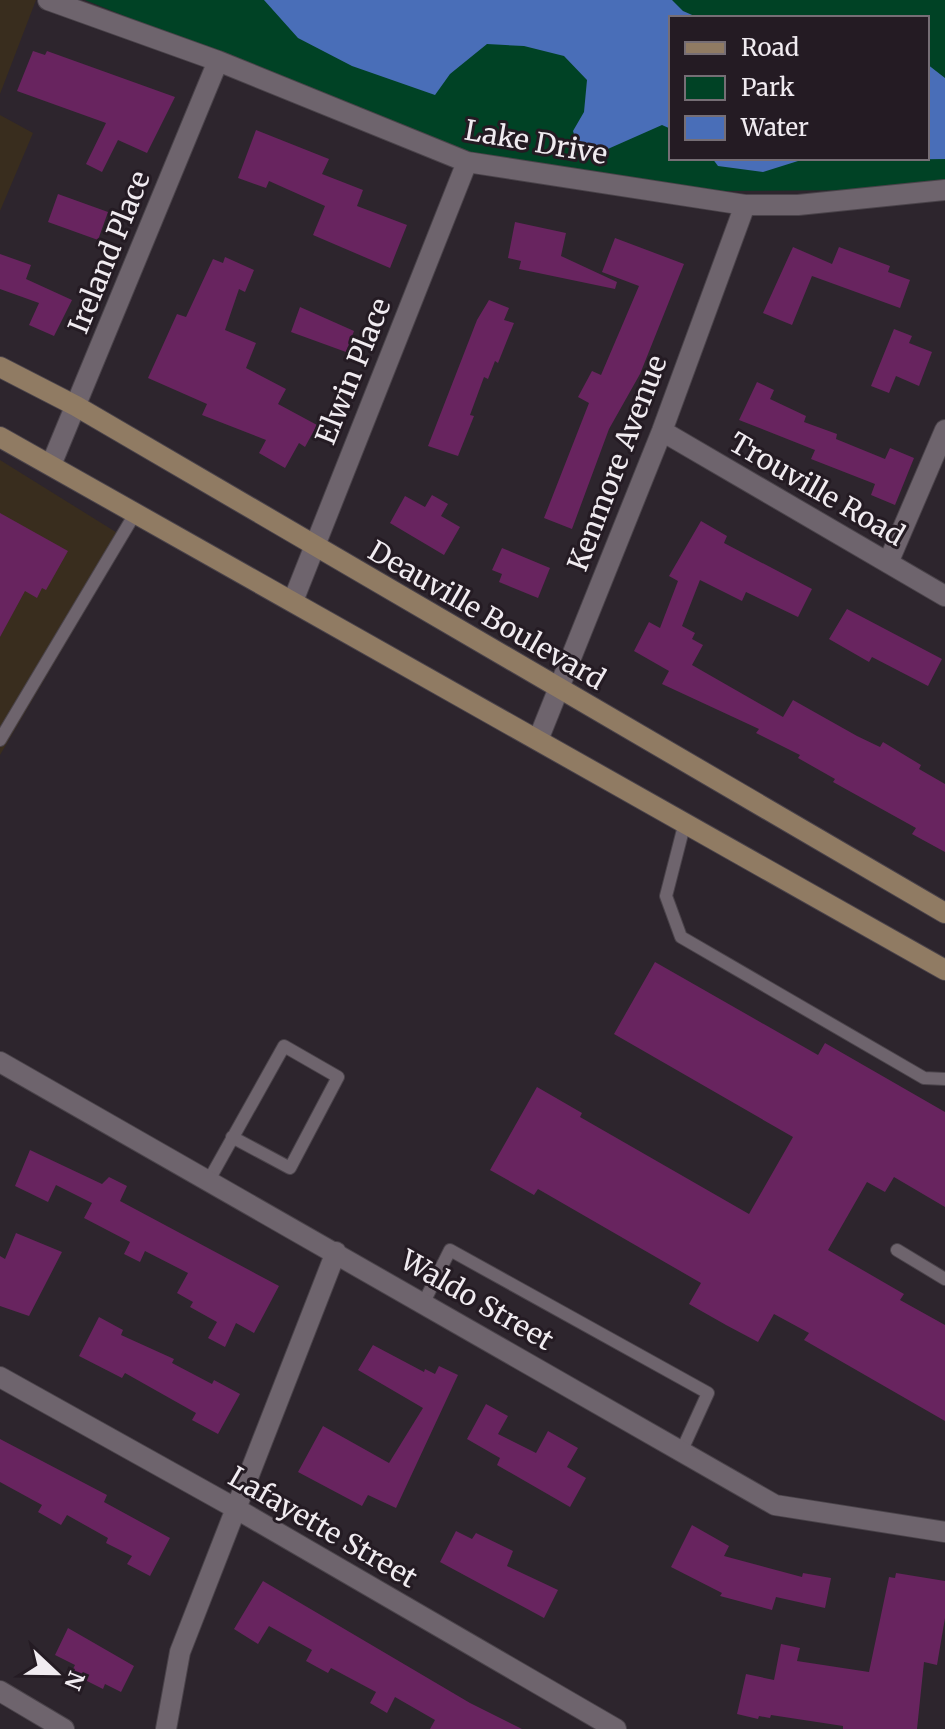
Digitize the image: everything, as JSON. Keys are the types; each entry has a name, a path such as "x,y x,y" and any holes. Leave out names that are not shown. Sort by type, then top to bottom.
{"street":[{"name":"Lake Drive","path":"48,0 218,61 467,162 745,205 798,205 945,190"},
{"name":"Ireland Place","path":"51,465 218,61"},
{"name":"Elwin Place","path":"293,601 467,162"},
{"name":"Kenmore Avenue","path":"538,740 662,431 745,205"},
{"name":"Deauville Boulevard","path":"0,367 76,406 312,547 945,913"},
{"path":"888,563 945,430"},
{"name":"Trouville Road","path":"662,431 945,596"},
{"path":"0,437 945,970"},
{"name":"Waldo Street","path":"0,1062 775,1505 943,1528"},
{"path":"166,1729 180,1652 336,1252"},
{"name":"Lafayette Street","path":"0,1377 235,1508 616,1729"},
{"path":"0,1691 64,1729"}],"lane":[{"path":"0,740 136,512"},
{"path":"685,822 666,896 681,937 924,1078 945,1079"},
{"path":"209,1180 232,1137 284,1046 338,1077 290,1168 232,1137"},
{"path":"424,1302 450,1250 708,1393 682,1450"},
{"path":"897,1250 945,1279"}],"shaded area":[{"path":"0,0 36,0 0,94"},
{"path":"0,115 33,133 0,211"},
{"path":"0,460 127,539 0,755"}],"green space":[{"path":"85,0 945,0 945,183 864,190 718,191 464,153"}],"water":[{"path":"264,0 672,0 683,11 694,16 669,16 669,128 662,125 601,152 578,148 573,131 584,112 587,80 564,56 524,46 487,44 450,74 435,95 352,66 298,38"},
{"path":"929,66 945,78 945,159 929,159"},
{"path":"714,160 872,160 798,161 763,172 718,166"}],"building":[{"path":"33,51 45,55 47,51 175,97 147,153 118,140 102,172 86,164 106,123 17,91"},
{"path":"256,130 329,159 322,174 363,190 357,206 407,225 390,268 313,235 325,206 269,181 266,188 238,178"},
{"path":"58,194 108,212 98,240 48,222"},
{"path":"515,222 566,233 561,256 617,282 615,289 519,269 521,261 508,258"},
{"path":"615,238 684,264 640,374 609,429 572,529 544,518 589,403 578,397 592,371 601,375 639,286 602,272"},
{"path":"793,247 832,264 839,247 890,266 888,272 910,280 900,308 812,276 792,325 763,313"},
{"path":"0,254 31,265 26,279 72,300 54,336 29,325 39,303 0,289"},
{"path":"225,257 254,270 245,292 239,289 225,330 256,343 246,368 286,389 278,404 317,425 305,447 299,443 285,468 259,453 266,440 202,415 207,404 148,378 177,314 186,317 213,259 223,263"},
{"path":"489,300 509,308 504,320 514,323 498,363 495,361 488,379 484,377 470,415 474,416 458,456 428,446 477,320"},
{"path":"300,307 354,331 346,352 291,332"},
{"path":"894,329 912,336 909,343 932,352 919,386 896,376 889,393 871,386"},
{"path":"757,382 774,390 770,399 806,416 804,422 837,434 836,439 885,459 890,448 914,458 895,505 871,495 875,484 811,459 815,450 739,420"},
{"path":"432,495 448,504 441,516 460,527 444,555 390,523 405,496 425,507"},
{"path":"0,513 68,551 46,590 42,588 37,598 25,591 0,637"},
{"path":"701,521 727,536 724,543 812,589 798,617 746,592 742,601 700,580 682,626 695,633 692,639 703,645 692,665 783,717 793,700 880,747 883,742 921,765 919,769 945,784 945,852 912,834 916,828 833,782 835,779 798,758 800,755 756,733 759,729 662,684 669,671 634,651 649,622 660,628 678,581 669,576"},
{"path":"502,548 550,568 538,598 499,582 502,574 492,570"},
{"path":"847,609 942,659 928,686 872,657 869,662 829,639"},
{"path":"655,962 818,1055 825,1043 945,1112 945,1207 894,1177 885,1192 867,1182 828,1250 904,1294 900,1300 945,1325 945,1421 804,1340 809,1333 774,1314 758,1342 726,1325 689,1304 701,1283 538,1189 534,1195 490,1170 537,1087 582,1113 580,1117 749,1214 793,1137 614,1034"},
{"path":"30,1150 102,1184 109,1177 127,1186 120,1201 279,1286 254,1333 236,1323 225,1347 208,1338 217,1322 190,1307 193,1302 177,1293 188,1273 145,1251 140,1262 124,1254 130,1242 84,1218 92,1203 56,1185 48,1202 15,1186"},
{"path":"16,1233 62,1252 29,1316 0,1306 0,1256 5,1259"},
{"path":"99,1317 123,1330 121,1335 174,1359 172,1363 212,1384 214,1380 240,1394 218,1434 192,1420 196,1413 125,1373 122,1378 79,1356"},
{"path":"373,1345 424,1372 425,1369 435,1374 439,1366 458,1375 396,1508 368,1495 362,1506 298,1472 323,1426 389,1463 423,1408 358,1370"},
{"path":"486,1404 508,1416 498,1434 536,1453 548,1431 578,1448 567,1467 586,1478 570,1507 497,1465 500,1458 467,1439"},
{"path":"0,1439 107,1495 104,1502 170,1538 150,1576 127,1564 132,1556 106,1543 108,1538 67,1515 61,1525 38,1512 42,1505 0,1482"},
{"path":"692,1525 729,1546 724,1556 802,1577 803,1573 831,1578 825,1608 776,1597 772,1610 720,1596 722,1593 671,1567"},
{"path":"456,1531 472,1539 476,1533 513,1551 507,1566 558,1590 544,1618 440,1562"},
{"path":"896,1573 945,1581 945,1618 937,1665 924,1662 917,1729 843,1729 843,1726 771,1715 770,1718 759,1716 758,1719 737,1714 746,1674 774,1680 781,1644 800,1648 797,1661 869,1672 889,1577 895,1578"},
{"path":"263,1581 470,1703 522,1729 430,1729 435,1720 395,1697 387,1713 370,1703 376,1692 331,1668 328,1673 306,1661 312,1650 269,1626 258,1644 234,1629"},
{"path":"68,1628 134,1666 121,1692 105,1684 103,1689 71,1673 75,1665 55,1655"}]}
